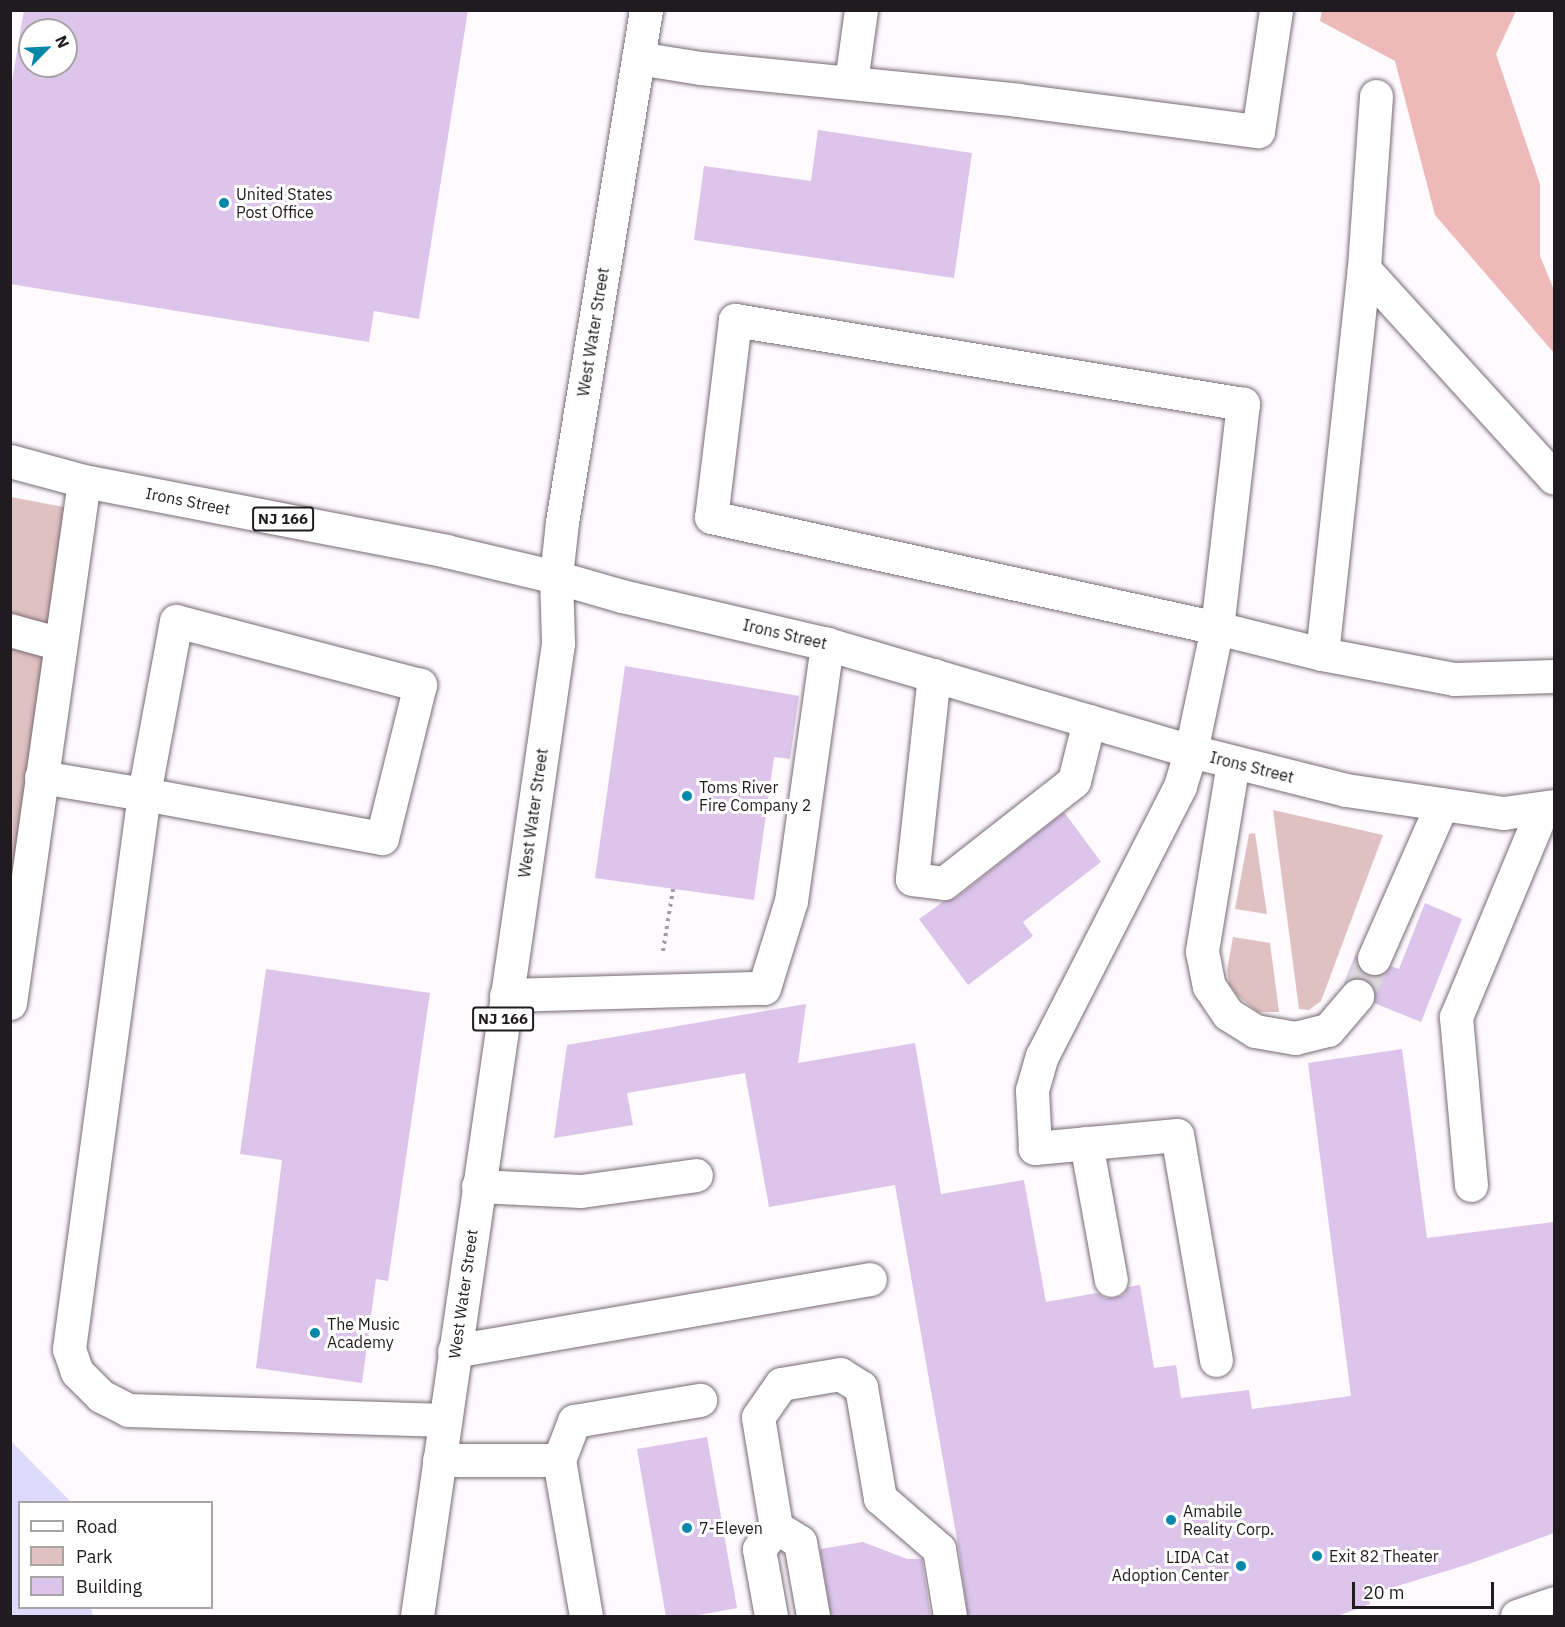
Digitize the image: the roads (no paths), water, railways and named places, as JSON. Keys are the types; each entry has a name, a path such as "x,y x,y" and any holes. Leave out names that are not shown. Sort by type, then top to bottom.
{"main road":[{"name":"West Water Street","path":"417,1617 558,643 556,577 562,522 646,10"},
{"path":"851,82 861,10"},
{"path":"638,58 700,68 1018,100 1258,131 1276,10"},
{"path":"1322,654 1364,269 1376,96"},
{"path":"1364,269 1554,478"},
{"path":"1216,1360 1177,1135 1035,1148 1032,1090 1042,1056 1180,786 1191,751 1217,628 1243,404 735,320 711,517 1217,628 1322,654 1454,678 1554,676"},
{"name":"Irons Street","path":"10,461 84,481 446,551 556,577 622,596 828,644 1233,763 1346,790 1503,813 1548,807"},
{"path":"10,1004 84,481"},
{"path":"41,777 144,794 382,838 420,685 176,621 144,794 69,1349 77,1372 101,1396 128,1410 444,1420"},
{"path":"10,630 60,644"},
{"path":"506,995 764,988 791,901 828,644"},
{"path":"933,675 912,879 944,883 1074,781 1089,721"},
{"path":"1233,763 1202,951 1209,986 1228,1014 1255,1031 1294,1038 1328,1030 1357,996"},
{"path":"1374,958 1442,804"},
{"path":"1470,1185 1456,1017 1548,807"},
{"path":"1086,1143 1111,1280"},
{"path":"478,1186 581,1191 696,1175"},
{"path":"454,1351 870,1279"},
{"path":"792,1617 758,1417 781,1384 840,1374 861,1387 880,1498 939,1550 950,1617"},
{"path":"586,1617 559,1460 574,1421 699,1400"},
{"path":"439,1460 559,1460"},
{"path":"771,1617 759,1549 776,1527"},
{"path":"776,1527 800,1542 813,1617"},
{"path":"428,1530 433,1617"},
{"path":"1517,1617 1554,1603"}],"tunnel":[{"path":"1357,996 1374,958"}],"place":[{"name":"United States Post Office","path":"224,203"},
{"name":"Toms River Fire Company 2","path":"687,796"},
{"name":"The Music Academy","path":"315,1333"},
{"name":"Amabile Reality Corp.","path":"1171,1520"},
{"name":"7-Eleven","path":"687,1528"},
{"name":"Exit 82 Theater","path":"1317,1556"},
{"name":"LIDA Cat Adoption Center","path":"1241,1566"}]}
